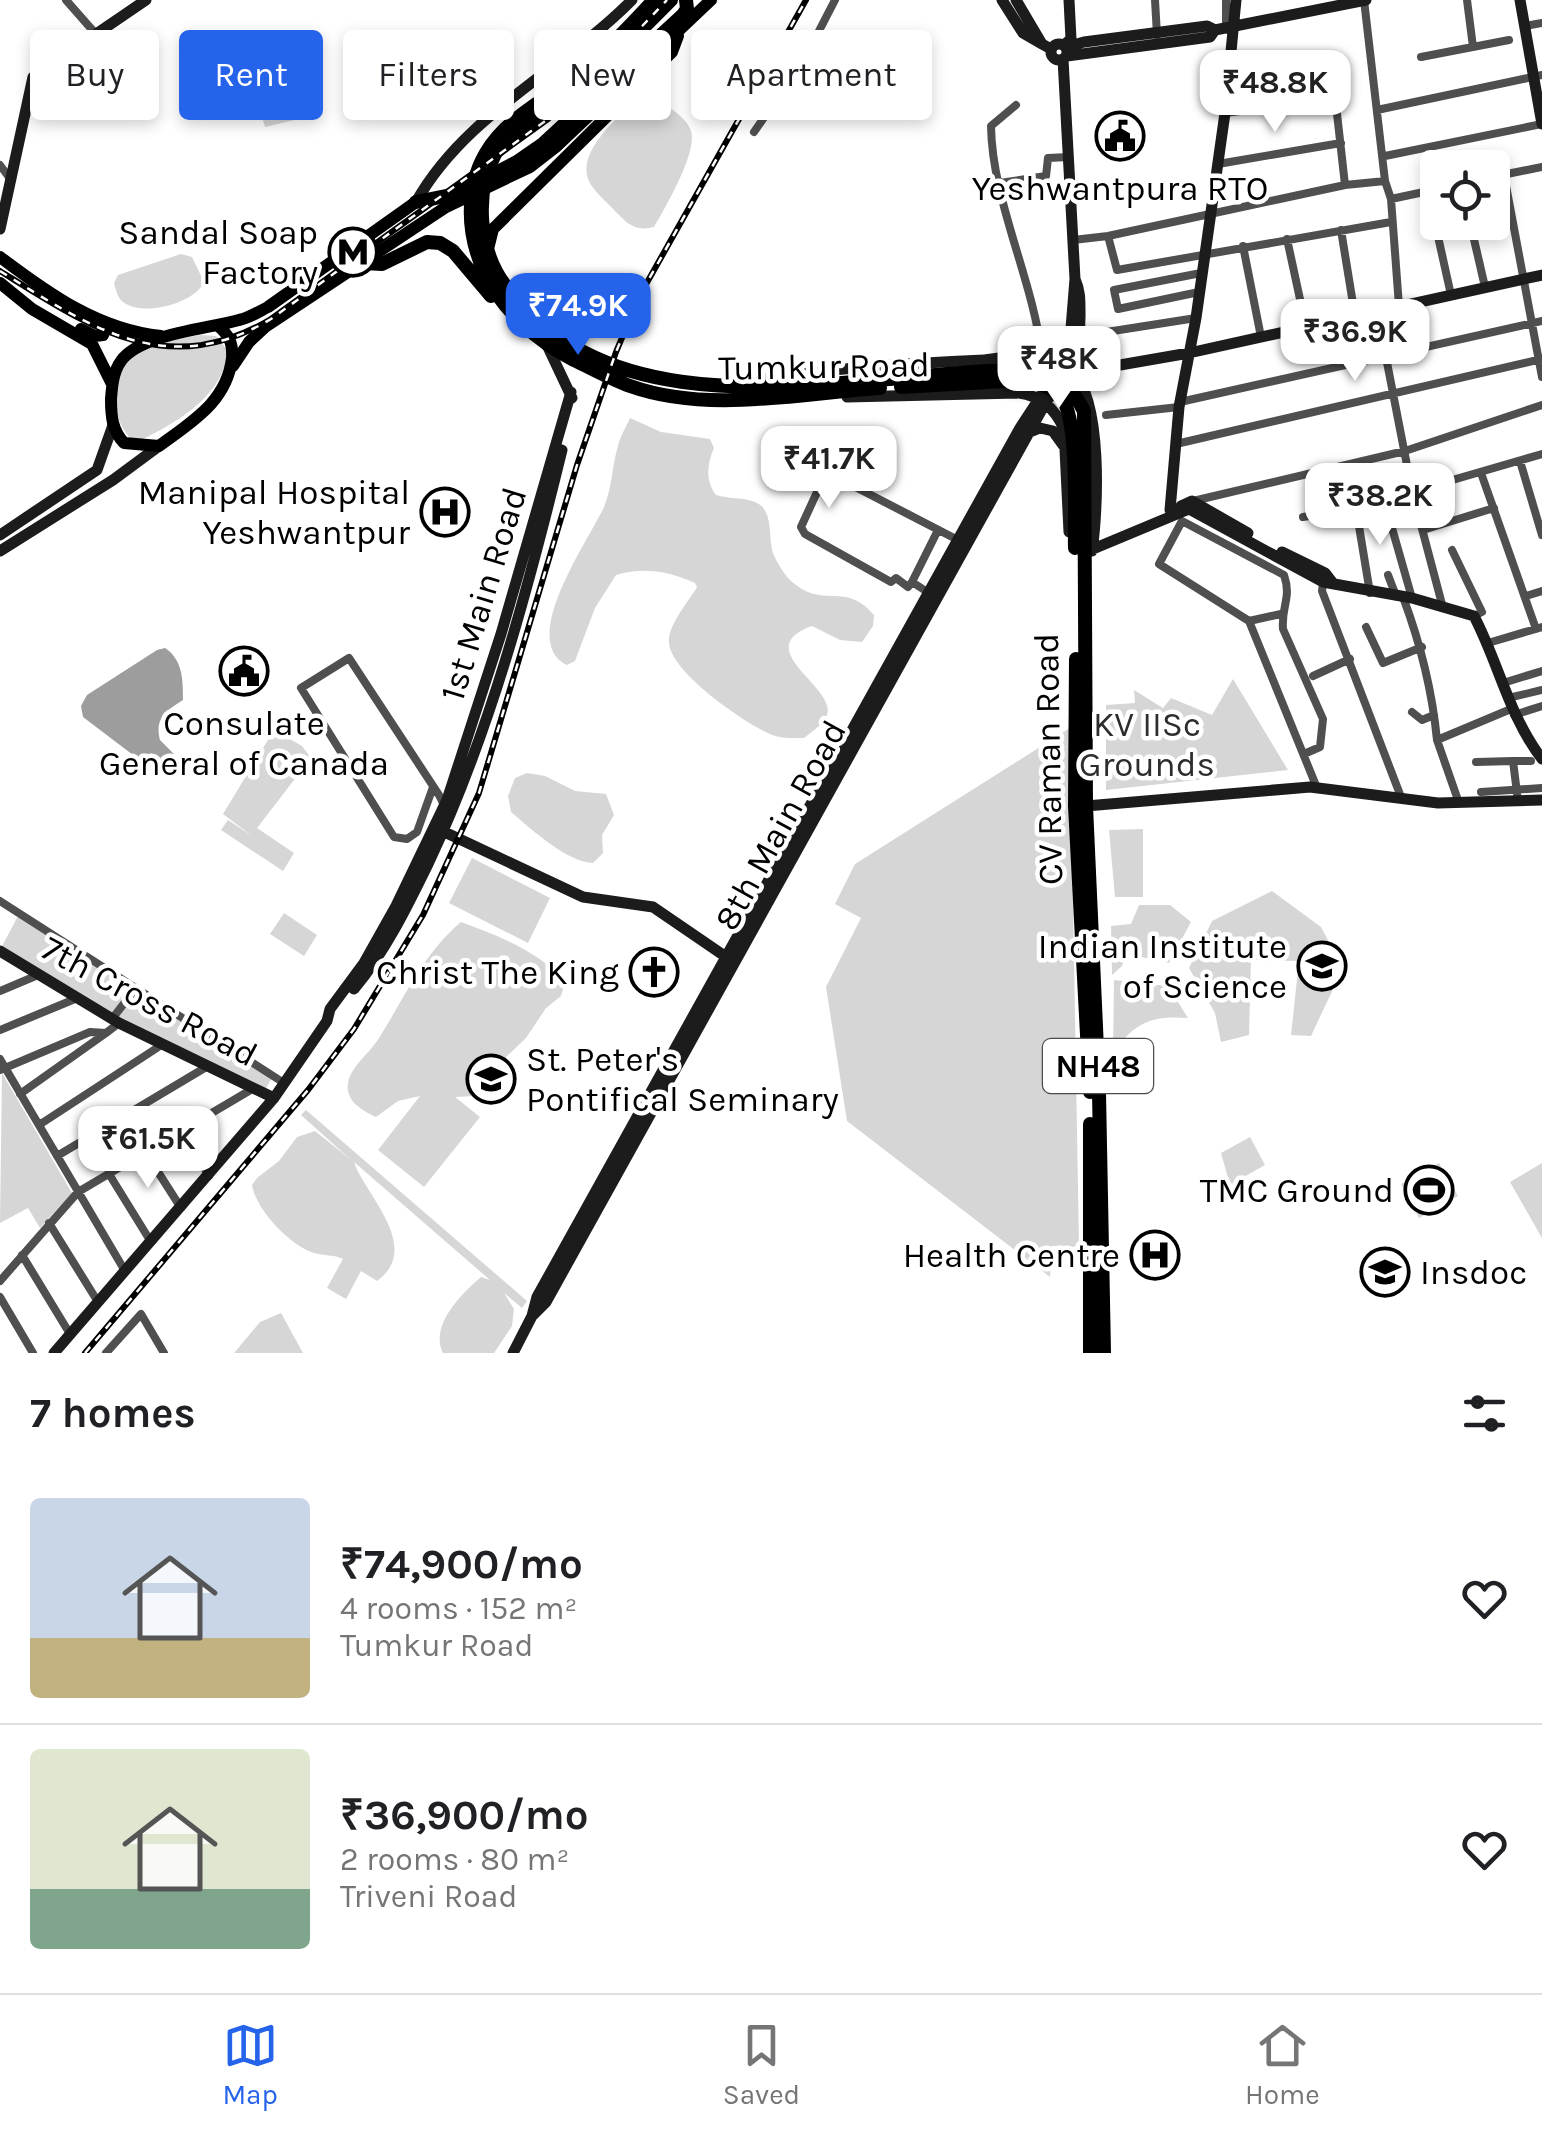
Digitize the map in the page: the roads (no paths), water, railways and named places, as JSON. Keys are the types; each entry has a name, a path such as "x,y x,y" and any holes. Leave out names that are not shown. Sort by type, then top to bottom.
{"highway":[{"name":"Tumkur Road","path":"654,0 585,69 488,148 471,232 476,252 508,309 546,343 633,380 674,396 726,400 829,392"},
{"name":"Tumkur Road","path":"484,169 503,143 598,70 671,0"},
{"path":"416,202 456,194 542,144 683,15 686,0"},
{"name":"Tumkur Road","path":"477,205 487,253 499,277 532,318 594,364"},
{"path":"365,264 382,264 426,242 440,243 453,251 482,287 508,309"},
{"name":"NH48","path":"754,385 1017,370 1047,373 1070,388 1084,410 1086,422 1071,446"},
{"name":"Tumkur Road","path":"633,380 754,385"},
{"name":"NH48","path":"829,392 1006,380 1038,383 1060,395 1072,418 1071,446 1085,572"},
{"name":"CV Raman Road","path":"1071,446 1076,550 1075,806 1098,1326"},
{"name":"CV Raman Road","path":"1085,572 1086,806 1099,1093 1098,1326"},
{"path":"1089,1353 1098,1326"},
{"path":"1098,1326 1103,1353"}],"main road":[{"path":"101,30 146,0"},
{"path":"112,384 124,357 166,336 242,320 268,307 416,202 433,172 462,141 632,0"},
{"path":"0,551 112,480 210,408 249,342 265,327 446,207 530,167 710,0"},
{"path":"1005,0 1060,49"},
{"path":"1016,0 1060,49"},
{"path":"1069,0 1060,49 1075,279 1070,367 1088,396 1096,503 1093,545 1085,572"},
{"path":"1170,510 1179,404 1196,318 1225,113 1224,28 1236,0"},
{"path":"1060,49 1084,42 1158,39 1206,26 1224,28 1364,0"},
{"path":"1520,0 1538,76 1542,124"},
{"path":"487,253 493,230 672,52 681,29"},
{"path":"0,229 30,90"},
{"path":"0,257 51,294 98,320 133,333 166,336"},
{"path":"754,385 760,380 873,366 993,360 1025,354 1070,367 1188,353 1542,275"},
{"path":"1070,367 1081,336 1080,290 1075,279"},
{"path":"0,283 32,309 92,344 112,384 113,425 97,470 0,535"},
{"path":"13,292 100,337 104,329 98,320"},
{"path":"217,325 227,333 233,346 230,374"},
{"path":"546,343 570,392"},
{"name":"8th Main Road","path":"761,904 1042,399 1070,367"},
{"name":"1st Main Road","path":"331,1017 330,1009 364,963 406,886 496,687 542,534 574,404 570,392"},
{"name":"1st Main Road","path":"54,1353 274,1098 371,968 410,900 430,832 444,804 501,634 570,392"},
{"name":"Tumkur Road","path":"829,392 830,398 1019,393 1042,399"},
{"path":"1042,399 1060,419 1071,446"},
{"name":"8th Main Road","path":"513,1353 532,1316 546,1302 928,593 1029,432 1042,399"},
{"path":"113,425 124,443 159,446"},
{"path":"1029,432 1040,428 1053,431 1071,446"},
{"path":"1071,446 1093,434"},
{"path":"1093,545 1190,505"},
{"path":"1093,545 1170,510 1190,505 1327,579 1370,593 1404,597 1474,616 1537,760"},
{"path":"1086,806 1292,787 1438,803 1517,796 1542,800"},
{"path":"430,832 583,896 653,907 732,960"},
{"name":"7th Cross Road","path":"0,951 115,1021 274,1098"}],"street":[{"path":"66,0 92,30"},
{"path":"754,132 805,58 835,0"},
{"path":"1156,0 1158,39"},
{"path":"1224,28 1226,0"},
{"path":"1364,0 1385,181 1391,199 1400,306"},
{"path":"1467,0 1473,47"},
{"path":"1525,26 1542,23"},
{"path":"1421,57 1509,40"},
{"path":"1226,89 1332,68 1345,185"},
{"path":"1377,110 1538,76"},
{"path":"1225,113 1336,98"},
{"path":"1016,105 990,126 1000,182 1032,298 1042,356"},
{"path":"1384,156 1542,124"},
{"path":"1215,165 1341,143"},
{"path":"1000,182 1046,176 1048,158 1070,157"},
{"path":"0,166 10,180"},
{"path":"1510,174 1542,167"},
{"path":"1073,240 1108,236 1345,185 1385,181"},
{"path":"1391,199 1420,193"},
{"path":"1510,210 1542,377"},
{"path":"1108,236 1117,270 1391,222"},
{"path":"1342,230 1356,316"},
{"path":"1287,239 1306,327"},
{"path":"1439,240 1451,295"},
{"path":"1474,240 1485,287"},
{"path":"1243,246 1261,337"},
{"path":"1199,292 1118,309 1114,290 1201,273"},
{"path":"1377,311 1412,491 1443,608"},
{"path":"1081,336 1196,318"},
{"path":"1106,415 1179,404 1542,321"},
{"path":"1176,444 1540,360"},
{"path":"1190,505 1406,451 1542,405"},
{"path":"1304,517 1356,508 1542,454"},
{"path":"1520,461 1542,535"},
{"path":"1482,473 1539,628 1488,643"},
{"path":"938,530 908,586 896,578 891,582 805,534 801,527 818,490 833,476 958,540"},
{"path":"1384,500 1404,597 1422,647 1437,740 1460,803"},
{"path":"1356,508 1370,593"},
{"path":"1422,530 1494,508"},
{"path":"1304,754 1320,747 1323,719 1282,629 1281,614 1289,590 1284,575 1182,521 1159,564 1249,622 1317,788"},
{"path":"1452,550 1482,612 1474,616"},
{"path":"1388,576 1404,597"},
{"path":"1327,579 1322,591 1400,797"},
{"path":"912,582 928,593"},
{"path":"1526,596 1542,591"},
{"path":"1249,622 1281,614"},
{"path":"1366,626 1383,662 1422,647"},
{"path":"433,787 430,832 407,839 394,836 301,688 349,658 433,787 444,804"},
{"path":"1313,676 1350,660"},
{"path":"1503,683 1542,671"},
{"path":"1437,740 1542,690"},
{"path":"1511,707 1542,706"},
{"path":"1412,712 1422,720 1434,715"},
{"path":"1528,741 1542,738"},
{"path":"1512,760 1517,796"},
{"path":"1476,762 1537,760"},
{"path":"1481,792 1517,796 1542,788"},
{"path":"0,901 284,1083"},
{"path":"0,991 38,974"},
{"path":"20,1094 106,1032 136,988"},
{"path":"0,1030 74,999"},
{"path":"106,1032 90,1032 2,1066 125,1271"},
{"path":"39,1125 163,1044"},
{"path":"57,1156 209,1065"},
{"path":"0,1281 78,1192 254,1088"},
{"path":"182,1130 209,1176"},
{"path":"146,1152 182,1208"},
{"path":"109,1174 152,1243"},
{"path":"49,1223 98,1302"},
{"path":"22,1255 70,1334"},
{"path":"0,1297 33,1353"},
{"path":"106,1353 141,1314 164,1353"}],"railway":[{"path":"0,271 66,311 130,339 163,346 197,346 233,337 271,319 548,119 667,0"},
{"path":"85,1353 308,1090 354,1029 423,915 479,793 577,465 616,352 640,295 806,0"}],"place":[{"name":"Yeshwantpura RTO","path":"1120,136"},
{"name":"Sandal Soap Factory","path":"353,252"},
{"name":"Manipal Hospital Yeshwantpur","path":"445,512"},
{"name":"Consulate General of Canada","path":"244,671"},
{"name":"Indian Institute of Science","path":"1322,966"},
{"name":"Christ The King","path":"654,972"},
{"name":"St. Peter's Pontifical Seminary","path":"491,1079"},
{"name":"TMC Ground","path":"1429,1190"},
{"name":"Health Centre","path":"1155,1255"},
{"name":"Insdoc","path":"1385,1272"}],"park label":[{"name":"KV IISc Grounds","path":"1147,744"}]}
